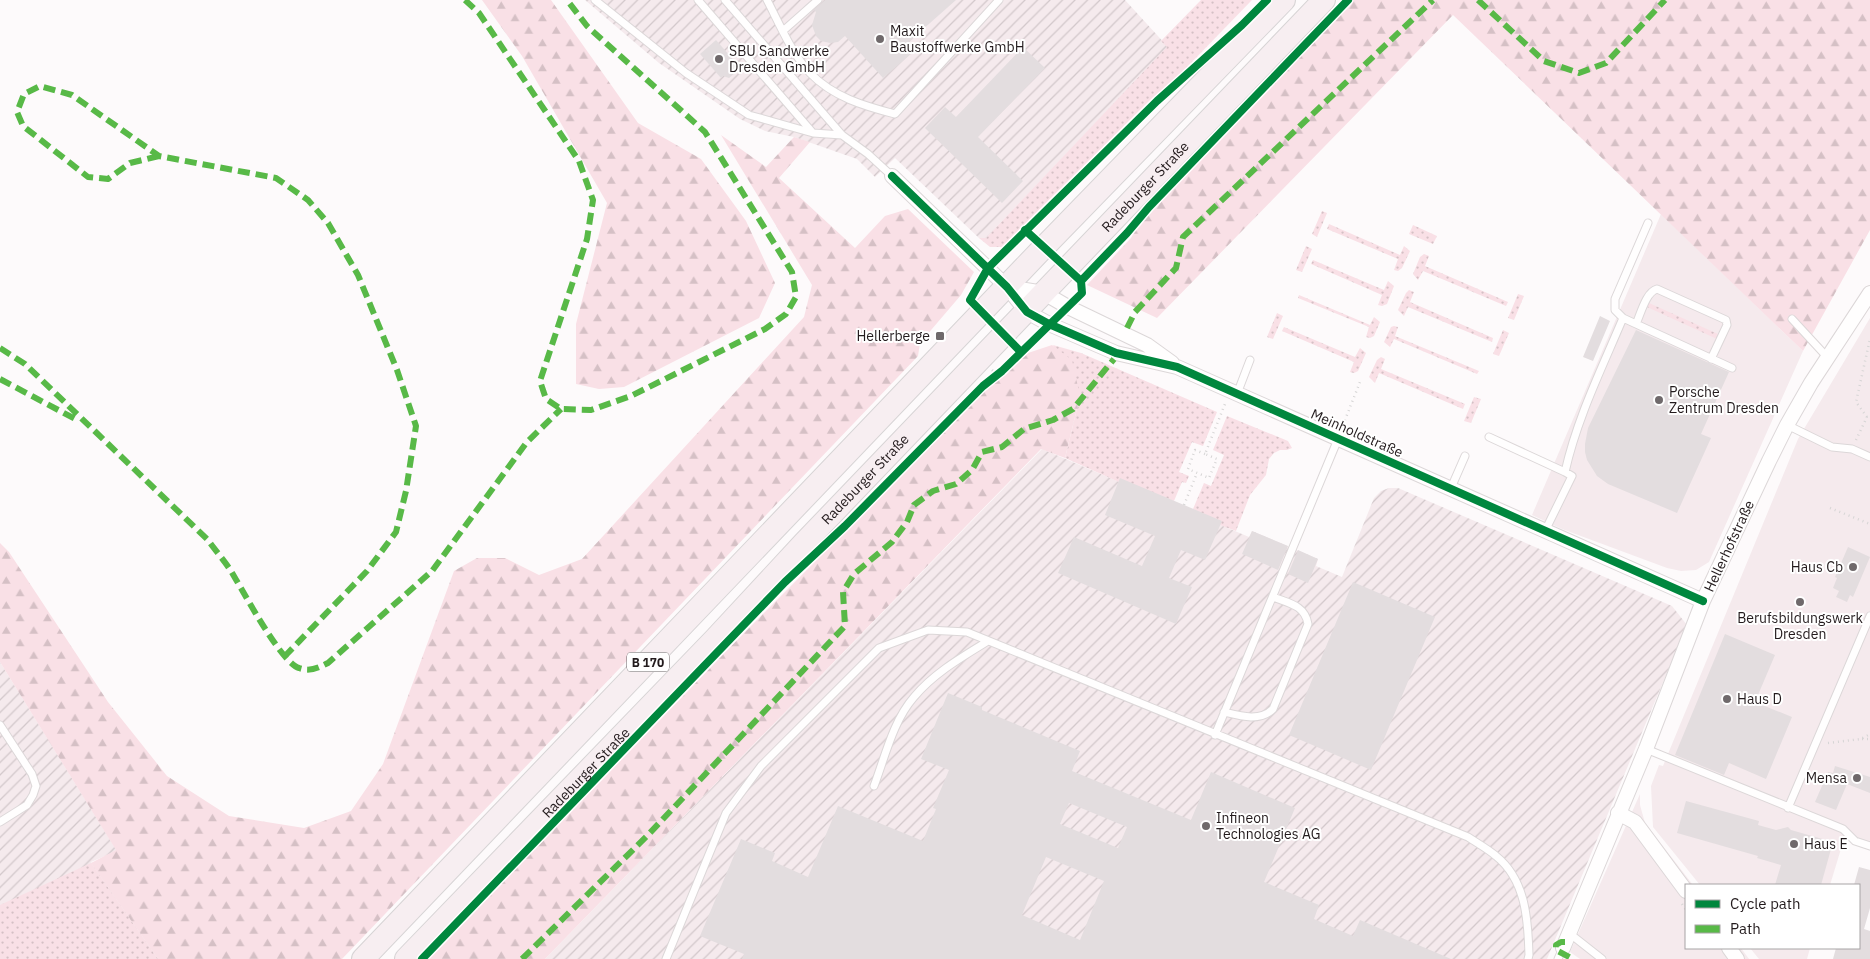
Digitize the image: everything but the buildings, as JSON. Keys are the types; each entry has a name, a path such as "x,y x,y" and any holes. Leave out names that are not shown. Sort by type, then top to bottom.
{"main road":[{"name":"B 170","path":"363,959 1284,0"},
{"name":"Radeburger Straße","path":"406,959 715,639 804,543 1324,0"}],"street":[{"path":"892,176 1007,287"},
{"name":"Meinholdstraße","path":"1007,287 1044,293 1068,307 1147,345 1176,367"},
{"name":"Meinholdstraße","path":"1007,287 1027,312 1049,324 1116,353 1176,367 1703,602"},
{"name":"Hellerhofstraße","path":"1560,953 1646,749 1703,602 1787,425 1870,294"},
{"path":"1618,813 1635,822 1685,890"},
{"path":"1729,949 1737,959"}],"lane":[{"path":"595,0 686,73 749,115 813,134 842,135"},
{"path":"698,0 813,134"},
{"path":"726,0 842,135 868,154 892,176"},
{"path":"767,0 791,44 810,72 833,92 866,106 895,114 999,0"},
{"path":"784,30 818,0"},
{"path":"1648,223 1615,299 1615,310 1623,318 1732,368"},
{"path":"1636,324 1653,290 1658,289 1666,292 1726,320 1727,325 1712,358"},
{"path":"1565,472 1570,449 1580,420 1623,318"},
{"path":"1792,319 1828,358"},
{"path":"1234,392 1250,360"},
{"path":"1787,425 1832,447 1852,449 1870,457"},
{"path":"1489,437 1572,476 1545,531"},
{"path":"1215,734 1338,439"},
{"path":"1451,488 1465,456"},
{"path":"1224,712 1244,717 1269,712 1273,709 1308,624 1307,616 1300,608 1273,597"},
{"path":"1788,808 1870,616"},
{"path":"669,958 726,813 761,766 879,648 928,630 968,632 1468,837 1498,857 1517,881 1528,918 1528,959"},
{"path":"874,786 896,726 913,698 944,669 988,640"},
{"path":"0,725 32,774 36,786 27,805 0,822"},
{"path":"1646,749 1843,829 1855,841 1870,846"},
{"path":"1569,933 1602,959"}],"path":[{"path":"1852,449 1868,416 1856,402 1870,339"},
{"path":"1338,439 1360,382"},
{"path":"1205,454 1234,392"},
{"path":"1195,450 1205,454 1217,459 1209,478 1188,469 1195,450"},
{"path":"1184,505 1197,473"},
{"path":"1830,508 1870,524"},
{"path":"1861,739 1870,734"},
{"path":"1815,744 1870,739"}],"shaded area":[{"path":"585,0 1125,0 1168,47 986,238 979,238 895,158 875,177 857,159 794,137 765,131 740,119 659,63"},
{"path":"1661,214 1803,351 1709,562 1696,570 1681,571 1667,568 1562,529 1532,515"},
{"name":"Berufsbildungswerk Dresden","path":"1870,318 1870,846 1844,839 1830,884 1699,884 1653,827 1651,786 1659,765 1663,766 1798,439"},
{"path":"1042,449 1249,537 1252,531 1318,559 1316,566 1342,577 1374,498 1381,491 1389,488 1398,488 1672,606 1687,625 1547,959 545,959"},
{"path":"0,662 117,851 91,862 158,959 0,959"},
{"path":"1640,794 1640,805 1645,823 1692,884 1685,884 1685,949 1742,949 1749,959 1580,959 1570,952"},
{"path":"1751,949 1810,949 1807,959 1759,959"}],"green space":[{"path":"482,0 551,0 638,123 701,159 746,221 775,283 759,318 624,387 599,389 576,384 576,324 607,203 522,56"},
{"path":"1201,0 1252,0 1188,66 1004,247 990,247 979,238 986,238 1167,47 1161,41"},
{"path":"1353,0 1870,0 1870,230 1803,351 1453,15 1157,318 1087,285 1131,238 1141,220"},
{"path":"721,135 766,167 794,137 810,142 779,178 855,248 885,216 908,209 974,272 961,295 920,343 918,356 342,959 158,959 91,863 116,850 0,662 0,543 9,552 108,702 167,776 229,816 304,828 351,811 383,764 454,571 477,558 505,558 539,575 582,559 804,317 812,285"},
{"path":"1322,211 1327,213 1317,237 1312,234"},
{"path":"1329,224 1400,255 1404,246 1410,251 1402,268 1398,271 1394,270 1398,259 1327,229"},
{"path":"1413,225 1437,236 1433,244 1409,234"},
{"path":"1306,246 1312,249 1302,272 1296,270"},
{"path":"1424,254 1429,256 1425,266 1508,302 1506,306 1423,271 1418,280 1413,274 1420,257"},
{"path":"1313,260 1384,290 1388,281 1394,286 1387,304 1378,305 1382,295 1311,264"},
{"path":"1409,290 1414,292 1410,302 1493,338 1492,342 1408,307 1404,316 1398,310"},
{"path":"1518,294 1524,296 1514,320 1508,318"},
{"path":"1299,295 1370,325 1374,317 1380,322 1374,336 1366,337 1369,327 1298,298"},
{"path":"1649,303 1718,334 1717,339 1647,307"},
{"path":"1277,313 1283,316 1273,339 1267,337"},
{"path":"1284,327 1355,357 1360,348 1366,353 1358,371 1350,372 1354,362 1282,331"},
{"path":"1391,327 1398,327 1395,336 1479,371 1477,374 1394,339 1390,347 1384,342"},
{"path":"1503,330 1509,333 1499,356 1493,354"},
{"path":"1052,345 1072,360 1080,396 1065,458 1041,449 545,959 429,959 739,638 983,393 1028,353"},
{"path":"1053,345 1081,353 1217,412 1203,446 1192,442 1179,472 1189,476 1186,483 1182,482 1174,501 1119,482 1065,458 1080,396"},
{"path":"1381,357 1385,359 1381,369 1465,404 1463,409 1379,373 1375,383 1369,377 1377,360"},
{"path":"1474,397 1481,399 1471,423 1464,421"},
{"path":"1227,416 1288,441 1292,448 1280,450 1269,459 1266,475 1250,495 1236,531 1220,525 1193,509 1204,483 1211,486 1224,455 1213,450"},
{"path":"91,863 158,959 0,959 0,905"}],"marked path":[{"path":"465,0 479,13 579,161 593,200 587,239 540,381 546,399 561,409 591,410 631,396 765,329 786,314 796,297 792,272 705,132 587,26 567,0"},
{"path":"1127,328 1135,312 1176,268 1183,237 1433,0"},
{"path":"1478,0 1544,61 1579,73 1606,63 1665,0"},
{"path":"159,156 130,163 108,179 88,177 23,126 17,112 24,94 40,86 72,95 159,156 276,178 308,200 328,223 358,275 397,370 416,426 406,491 396,532 367,571 285,656"},
{"path":"0,348 25,364 208,540 231,571 272,640 291,663 307,670 328,663 432,571 527,442 561,409"},
{"path":"522,959 647,836 845,626 843,592 854,574 892,542 907,522 914,505 933,491 956,484 972,470 982,452 1002,447 1024,429 1053,420 1073,409 1114,359"},
{"path":"0,379 79,421"},
{"path":"1565,942 1556,945 1556,950 1573,959"}],"cycle path":[{"path":"1021,352 970,300 988,268 1157,101 1242,25 1267,0"},
{"path":"422,959 785,582 845,526 983,386 1002,371 1082,293 1081,281 1149,207 1348,0"},
{"path":"892,176 1007,287 1027,312 1049,324 1116,353 1177,367 1703,601"},
{"path":"1025,230 1081,281"}],"place":[{"name":"Maxit Baustoffwerke GmbH","path":"880,39"},
{"name":"SBU Sandwerke Dresden GmbH","path":"719,59"},
{"name":"Hellerberge","path":"940,336"},
{"name":"Porsche Zentrum Dresden","path":"1659,400"},
{"name":"Haus Cb","path":"1853,567"},
{"name":"Berufsbildungswerk Dresden","path":"1800,602"},
{"name":"Haus D","path":"1727,699"},
{"name":"Mensa","path":"1857,778"},
{"name":"Infineon Technologies AG","path":"1206,826"},
{"name":"Haus E","path":"1794,844"}]}
